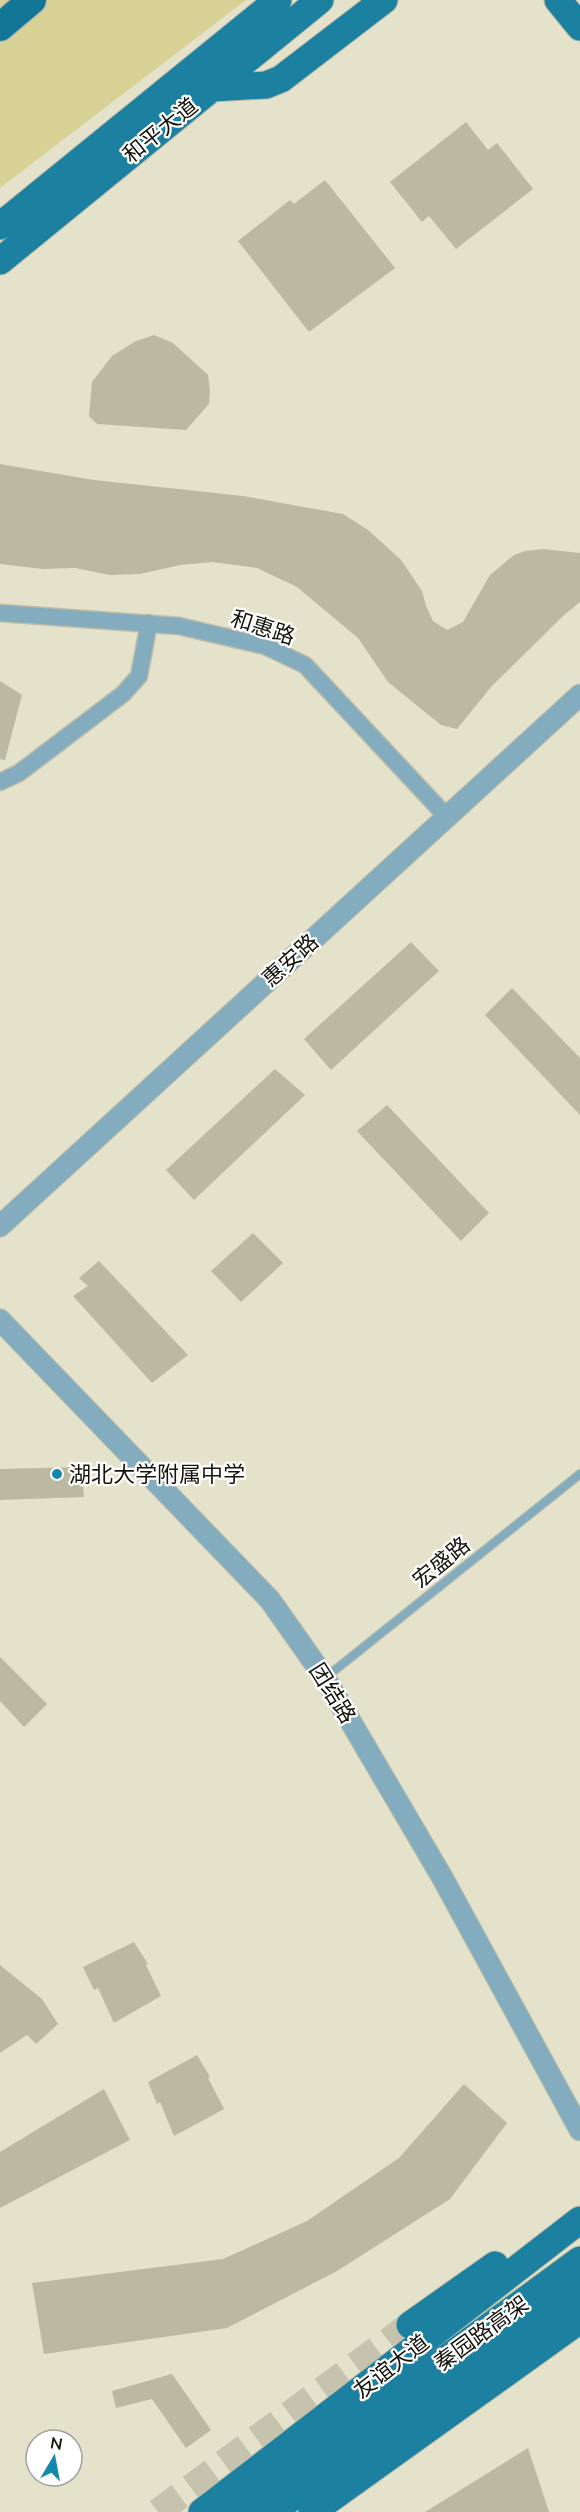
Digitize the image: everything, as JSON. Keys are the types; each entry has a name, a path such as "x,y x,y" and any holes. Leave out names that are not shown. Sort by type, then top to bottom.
{"highway":[{"path":"0,27 32,0"}],"main road":[{"name":"和平大道","path":"0,226 278,0"},
{"name":"和平大道","path":"0,261 320,0"},
{"path":"213,88 266,85 281,79 384,0"},
{"path":"558,0 580,27"},
{"path":"410,2325 457,2290 509,2256 577,2222"},
{"name":"友谊大道","path":"230,2504 577,2222"},
{"name":"秦园路高架","path":"230,2504 580,2260"},
{"name":"秦园路高架","path":"272,2512 580,2290"},
{"path":"312,2512 580,2320"},
{"path":"200,2512 230,2504"}],"street":[{"name":"和惠路","path":"0,613 179,626 265,646 305,665 447,817"},
{"path":"0,782 19,773 123,694 139,676 149,623"},
{"name":"惠安路","path":"0,1226 580,695"},
{"name":"团结路","path":"0,1320 270,1600 325,1678 442,1877 580,2130"}],"lane":[{"name":"宏盛路","path":"325,1678 580,1474"}],"shaded area":[{"path":"0,0 246,0 0,188"}],"building":[{"path":"466,122 488,150 497,143 533,189 456,249 429,216 422,222 390,182"},
{"path":"325,180 395,268 309,332 238,241 290,200 294,204"},
{"path":"154,335 173,343 208,375 209,404 186,430 97,424 89,416 92,382 112,356 136,341"},
{"path":"0,464 94,480 243,496 343,514 368,530 401,560 422,591 433,621 447,630 463,622 490,575 514,555 525,551 543,549 580,553 580,602 491,687 457,729 441,725 388,682 358,638 297,587 257,568 212,562 180,565 140,574 110,575 75,568 43,569 0,564"},
{"path":"0,681 22,695 5,760 0,759"},
{"path":"411,942 439,971 331,1070 304,1039"},
{"path":"512,988 580,1058 580,1115 485,1015"},
{"path":"275,1069 305,1095 194,1200 166,1170"},
{"path":"387,1105 489,1213 461,1241 357,1131"},
{"path":"253,1233 283,1263 241,1302 211,1271"},
{"path":"99,1261 188,1355 152,1383 73,1296 88,1286 79,1278"},
{"path":"81,1467 84,1497 0,1500 0,1469"},
{"path":"0,1657 47,1704 24,1727 0,1701"},
{"path":"134,1942 148,1964 146,1965 161,1996 114,2023 98,1988 94,1990 83,1967"},
{"path":"0,1965 42,1999 58,2024 36,2044 27,2035 0,2053"},
{"path":"197,2055 224,2109 174,2136 160,2102 157,2104 148,2082"},
{"path":"464,2084 507,2123 450,2199 337,2271 227,2328 44,2354 32,2283 223,2259 307,2221 399,2158"},
{"path":"104,2089 130,2140 0,2208 0,2152"},
{"path":"172,2374 211,2430 186,2448 152,2399 116,2408 112,2391"},
{"path":"528,2448 549,2512 425,2512"}],"tunnel":[{"path":"158,2512 410,2325"}],"place":[{"name":"湖北大学附属中学","path":"57,1474"}]}
